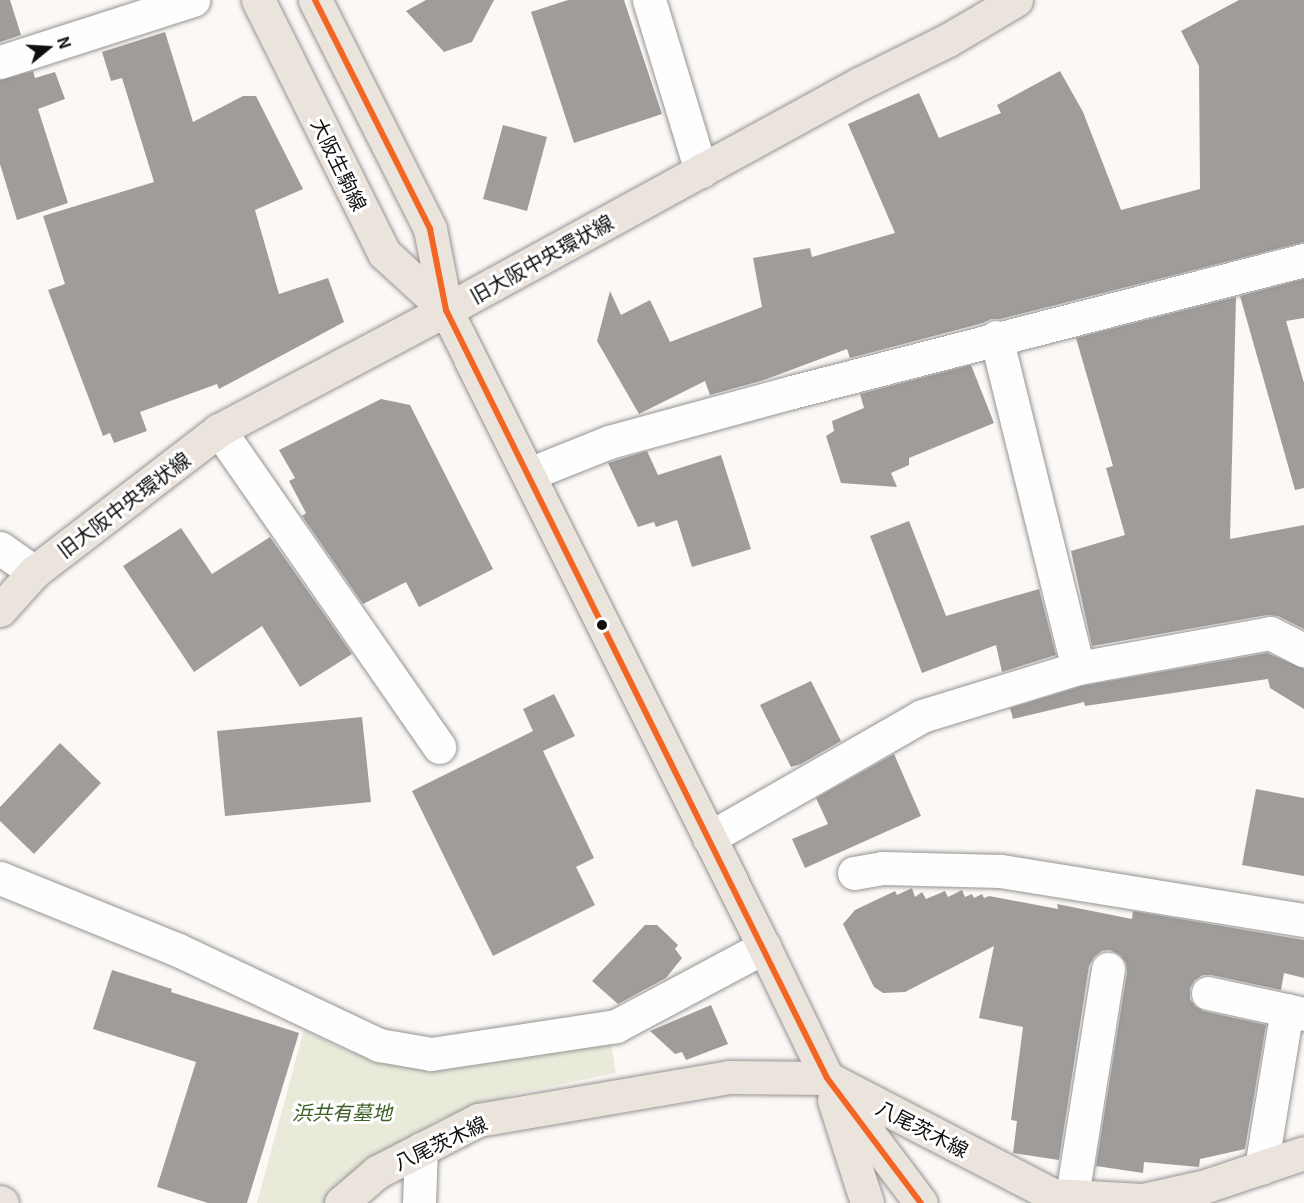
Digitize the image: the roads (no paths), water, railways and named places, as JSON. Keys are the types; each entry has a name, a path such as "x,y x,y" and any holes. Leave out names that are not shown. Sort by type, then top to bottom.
{"main road":[{"name":"大阪生駒線","path":"258,0 384,253 446,310"},
{"name":"大阪生駒線","path":"315,0 430,229 446,310 765,947 827,1078 867,1203"},
{"name":"旧大阪中央環状線","path":"0,610 34,572 219,430 446,310 859,84 948,40 1016,0"},
{"name":"八尾茨木線","path":"341,1203 377,1172 478,1120 729,1077 827,1078 1053,1196 1143,1200 1206,1186 1304,1153"},
{"name":"大阪生駒線","path":"827,1078 921,1203"}],"street":[{"path":"0,62 193,0"},
{"path":"649,0 666,64 701,171"},
{"path":"529,474 609,442 996,337 1304,260"},
{"path":"996,337 1078,668"},
{"path":"219,430 439,747"},
{"path":"0,548 34,572"},
{"path":"710,838 922,716 1078,668 1270,633 1304,651"},
{"path":"854,873 883,868 1001,871 1304,920"},
{"path":"0,878 176,949 379,1045 431,1054 616,1026 765,947"},
{"path":"1072,1196 1108,969"},
{"path":"1208,993 1295,1012 1261,1168"},
{"path":"419,1203 421,1149"}],"park label":[{"name":"浜共有墓地","path":"342,1111"}]}
